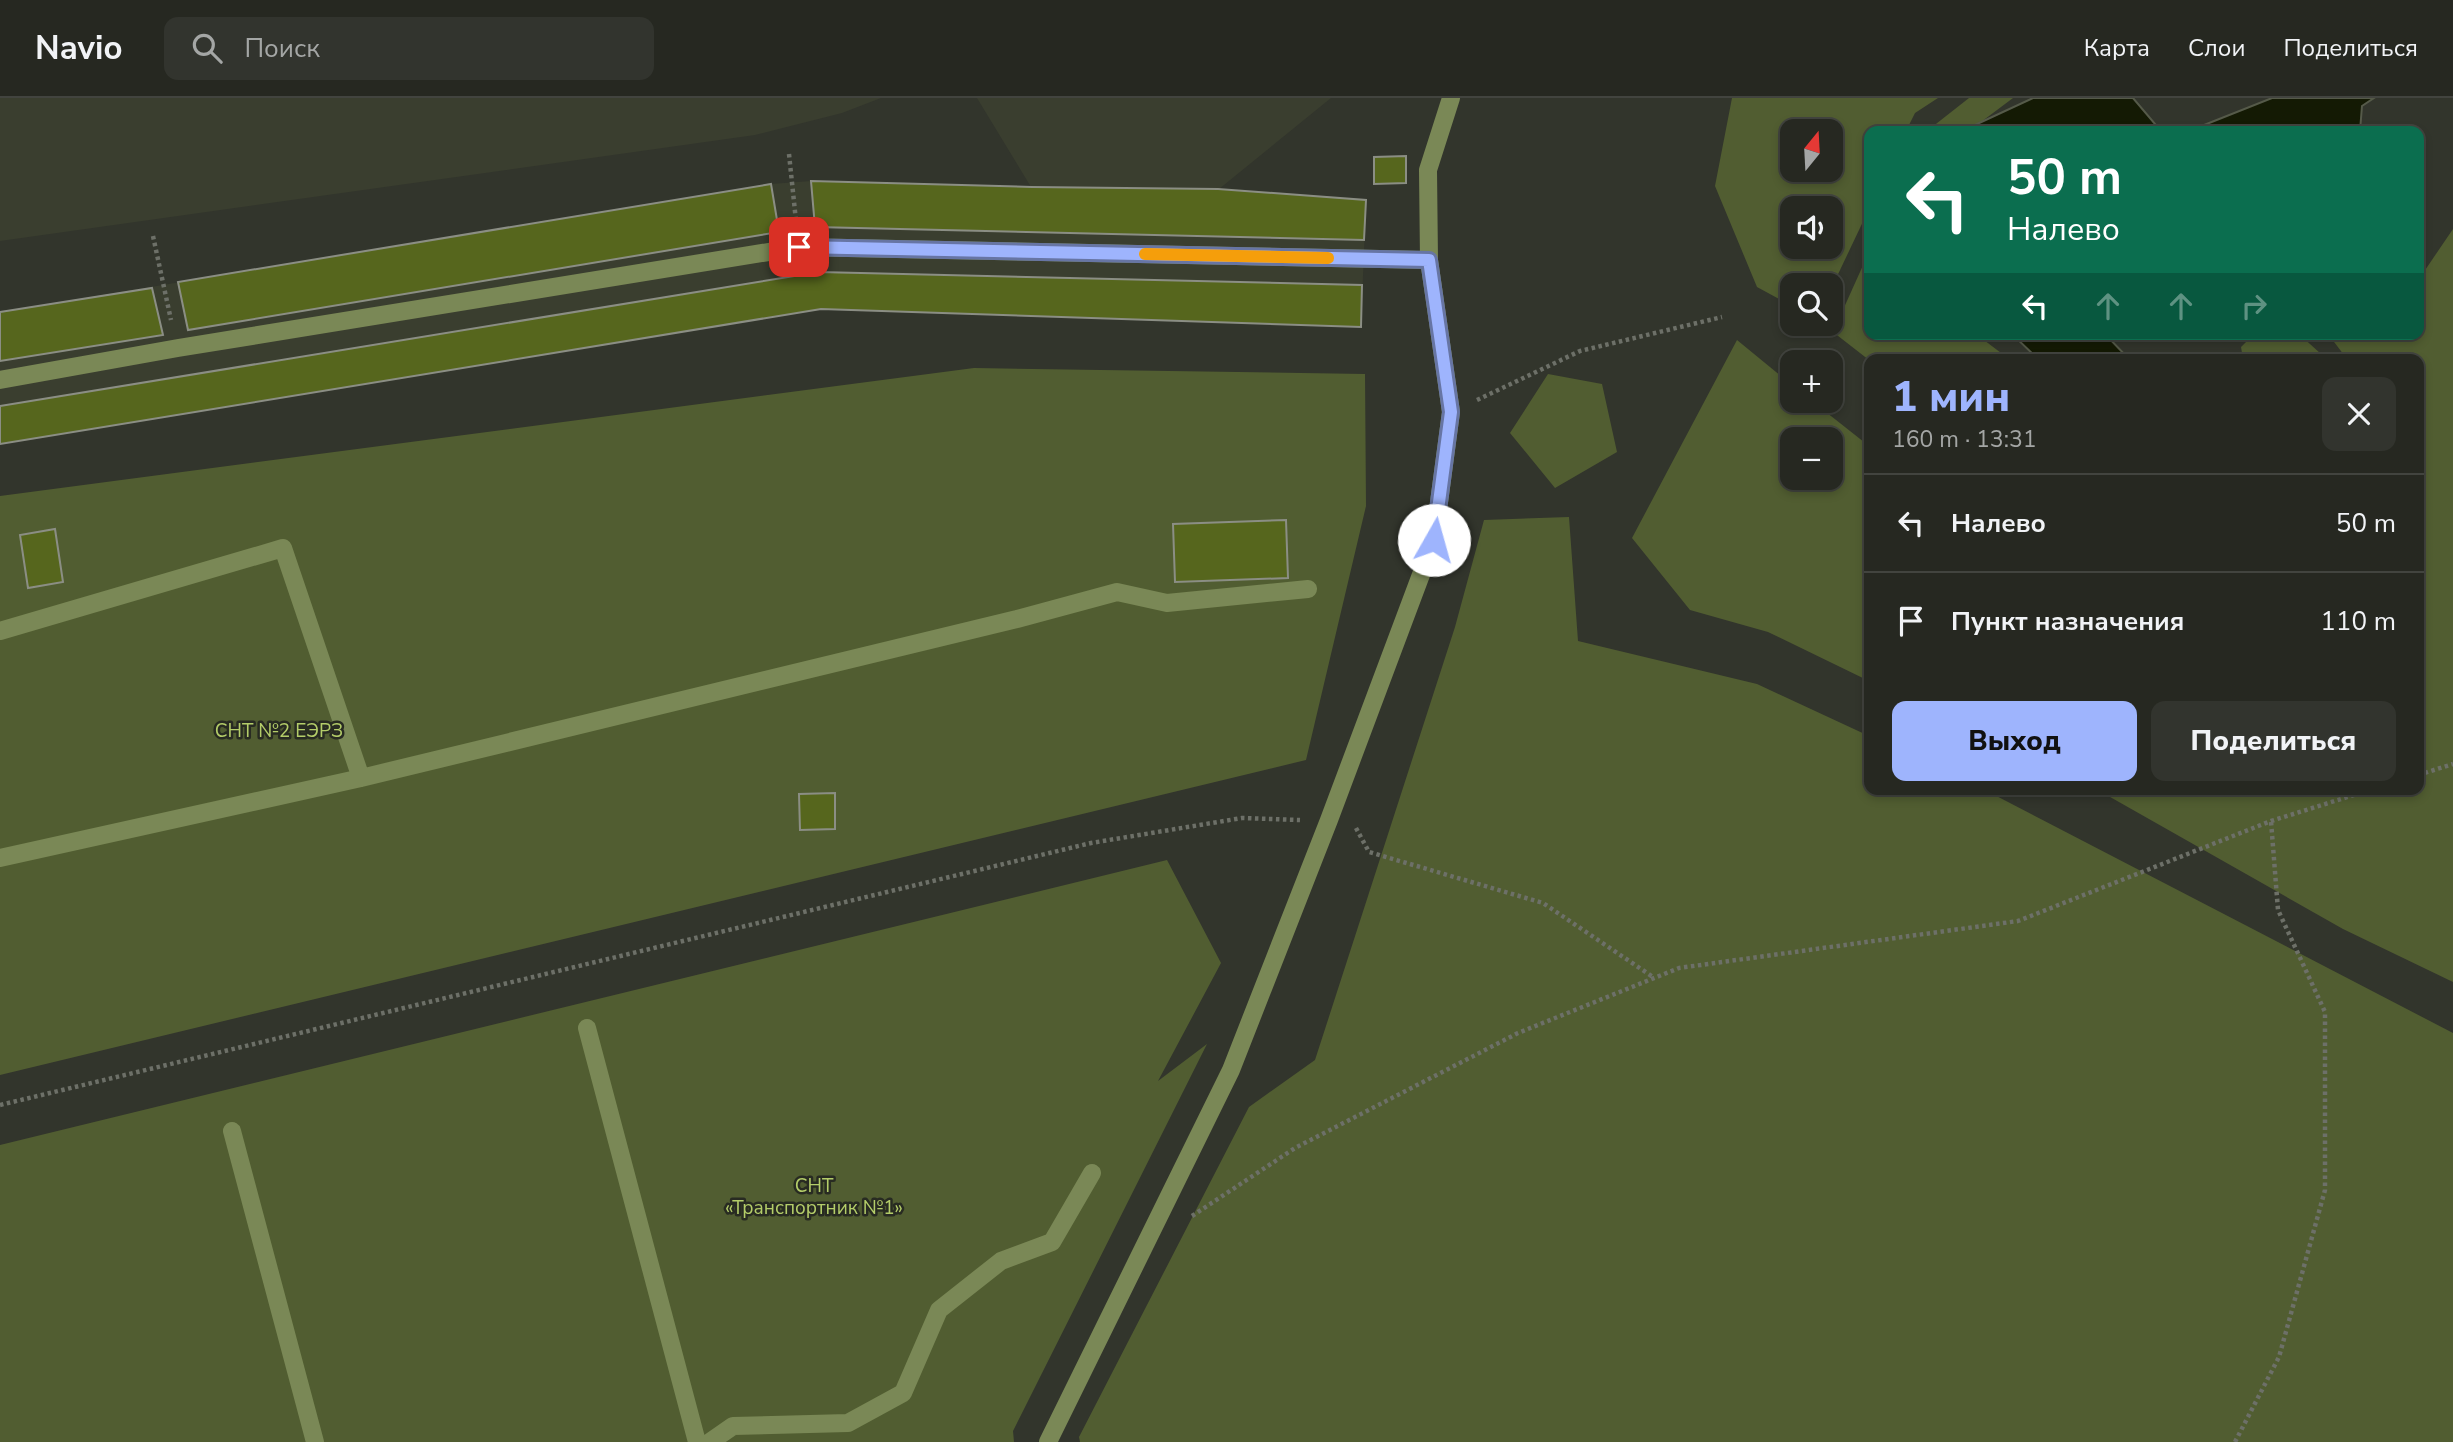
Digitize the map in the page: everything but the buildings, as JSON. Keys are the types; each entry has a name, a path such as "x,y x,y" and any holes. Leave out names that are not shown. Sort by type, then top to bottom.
{"street":[{"path":"1048,1442 1231,1070 1329,821 1434,540 1451,412 1429,260 1428,170 1451,98"},
{"path":"0,380 178,348 799,247 1429,260"},
{"path":"0,631 283,548 361,778"},
{"path":"0,858 361,778 1117,593 1167,603 1308,589"},
{"path":"587,1028 696,1442"},
{"path":"232,1131 315,1442"},
{"path":"710,1442 733,1426 848,1423 903,1393 939,1310 1001,1261 1052,1242 1092,1173"}],"path":[{"path":"789,154 799,247"},
{"path":"153,236 178,348"},
{"path":"1451,412 1580,351 1722,317"},
{"path":"2424,773 2453,764"},
{"path":"1186,1221 1307,1142 1518,1033 1679,968 2018,921 2271,821 2354,795"},
{"path":"1338,797 1369,852 1543,903 1653,978"},
{"path":"0,1105 1091,843 1242,818 1329,821"},
{"path":"2235,1442 2279,1357 2325,1190 2325,1013 2278,910 2271,821"}],"shaded area":[{"path":"0,98 881,98 842,113 755,135 0,241"},
{"path":"977,98 1331,98 1219,189 1366,200 1361,327 821,309 0,444 0,312 771,184 811,181 1031,187"},
{"path":"2033,98 2133,98 2157,126 1973,126"},
{"path":"2272,98 2374,98 2362,106 2360,126 2202,126"},
{"path":"2018,340 2111,340 2124,354 2033,354"}],"green space":[{"path":"1732,98 1938,98 1915,113 1908,126 1864,126 1864,220 1839,273 1780,273 1780,299 1757,287 1715,186"},
{"path":"1969,98 2013,98 1976,126 1933,126"},
{"path":"2453,229 2453,982 2343,929 2107,795 2424,795 2424,354 2343,354 2333,340 2424,340 2424,272"},
{"path":"1864,263 1864,340 1984,340 2002,354 1864,354 1864,356 1838,336 1843,336 1843,310"},
{"path":"1737,340 1780,375 1780,413 1827,413 1864,442 1864,679 1768,632 1690,610 1632,538"},
{"path":"2248,340 2306,340 2321,354 2242,354 2241,347"},
{"name":"СНТ №2 ЕЭРЗ","path":"974,368 1365,374 1366,506 1306,760 0,1075 0,496"},
{"path":"1548,374 1602,384 1617,452 1555,488 1510,433"},
{"path":"1569,517 1578,641 1757,684 1864,734 1864,795 1995,795 2453,1033 2453,1442 1080,1442 1079,1437 1249,1107 1315,1060 1455,627 1484,520"},
{"name":"СНТ «Транспортник №1»","path":"1167,860 1221,963 1158,1081 1207,1044 1013,1431 1014,1442 0,1442 0,1145"}],"slow traffic":[{"path":"1145,254 1328,258"}],"route":[{"path":"799,247 1429,260 1451,412 1434,540"}]}
